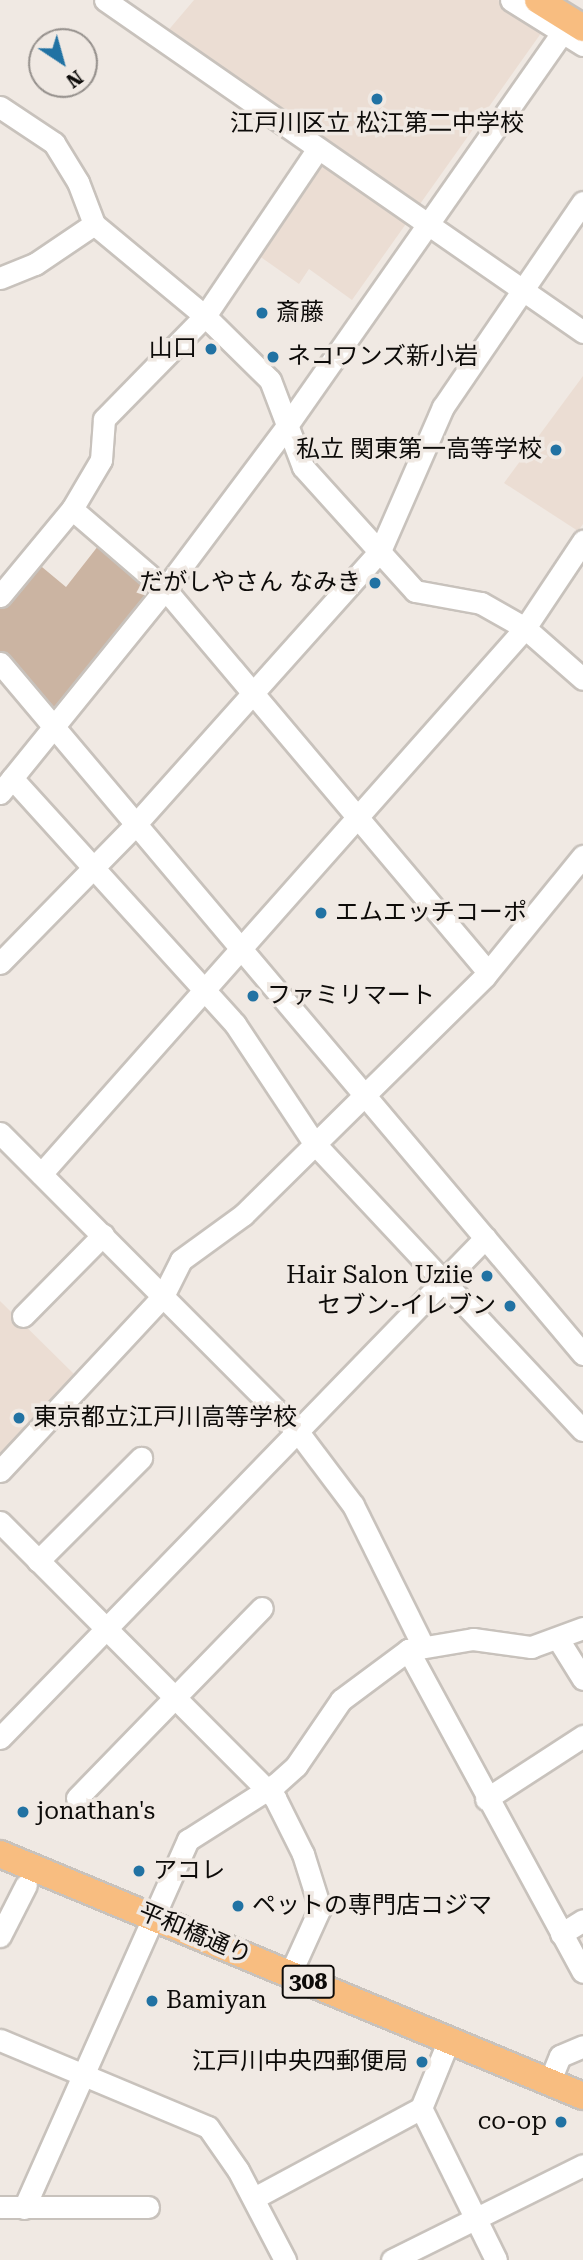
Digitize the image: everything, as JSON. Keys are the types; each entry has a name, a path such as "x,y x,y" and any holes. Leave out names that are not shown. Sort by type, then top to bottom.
{"main road":[{"path":"538,0 573,30"},
{"name":"平和橋通り","path":"0,1854 583,2096"}],"street":[{"path":"105,0 317,150 583,332"},
{"path":"512,0 573,30 583,44"},
{"path":"573,30 165,589 6,786 93,867 205,989 236,1024 314,1143 583,1430"},
{"path":"0,107 54,143 78,182 94,223 205,316 270,380 303,467 415,591 481,603 525,628 583,679"},
{"path":"0,596 72,509 100,460 104,419 205,316 317,150"},
{"path":"0,963 134,826 380,551 443,407 583,202"},
{"path":"0,278 36,264 94,223"},
{"path":"72,509 165,589 488,972"},
{"path":"41,1174 525,628 583,541"},
{"path":"0,663 134,826 583,1354"},
{"path":"0,1471 163,1296 181,1260 243,1215 361,1094 488,972 583,856"},
{"path":"0,1133 298,1432 353,1505 486,1799 583,1972"},
{"path":"23,1316 103,1235"},
{"path":"0,1738 485,1238"},
{"path":"38,1561 141,1458"},
{"path":"0,1522 105,1630 268,1789 303,1854 320,1908 290,1974"},
{"path":"77,1798 262,1608"},
{"path":"24,2208 188,1840 268,1789 296,1766 341,1700 415,1647 473,1639 531,1647 583,1628"},
{"path":"558,1639 583,1679"},
{"path":"486,1799 583,1736"},
{"path":"0,1936 26,1885"},
{"path":"561,1934 583,1920"},
{"path":"0,2040 208,2127 254,2198 285,2260"},
{"path":"254,2198 421,2108 448,2042"},
{"path":"549,2083 560,2056 583,2046"},
{"path":"421,2108 496,2260"},
{"path":"392,2260 583,2165"},
{"path":"0,2207 148,2207"}],"shaded area":[{"name":"江戸川区立 松江第二中学校","path":"194,0 498,0 544,29 352,300 309,269 299,284 255,253 316,166 325,164 166,33"},
{"name":"私立 関東第一高等学校","path":"583,376 583,524 578,531 504,483"},
{"path":"102,541 161,590 55,719 0,654 0,608 36,562 66,587"},
{"name":"東京都立江戸川高等学校","path":"0,1301 77,1377 0,1459"}],"place":[{"name":"江戸川区立 松江第二中学校","path":"377,99"},
{"name":"斎藤","path":"262,313"},
{"name":"山口","path":"211,349"},
{"name":"ネコワンズ新小岩","path":"273,357"},
{"name":"私立 関東第一高等学校","path":"556,450"},
{"name":"だがしやさん なみき","path":"375,583"},
{"name":"エムエッチコーポ","path":"321,913"},
{"name":"ファミリマート","path":"253,996"},
{"name":"Hair Salon Uziie","path":"487,1276"},
{"name":"セブン-イレブン","path":"510,1306"},
{"name":"東京都立江戸川高等学校","path":"19,1418"},
{"name":"jonathan's","path":"23,1812"},
{"name":"アコレ","path":"139,1871"},
{"name":"ペットの専門店コジマ","path":"238,1906"},
{"name":"Bamiyan","path":"152,2001"},
{"name":"江戸川中央四郵便局","path":"422,2062"},
{"name":"co-op","path":"561,2122"}]}
